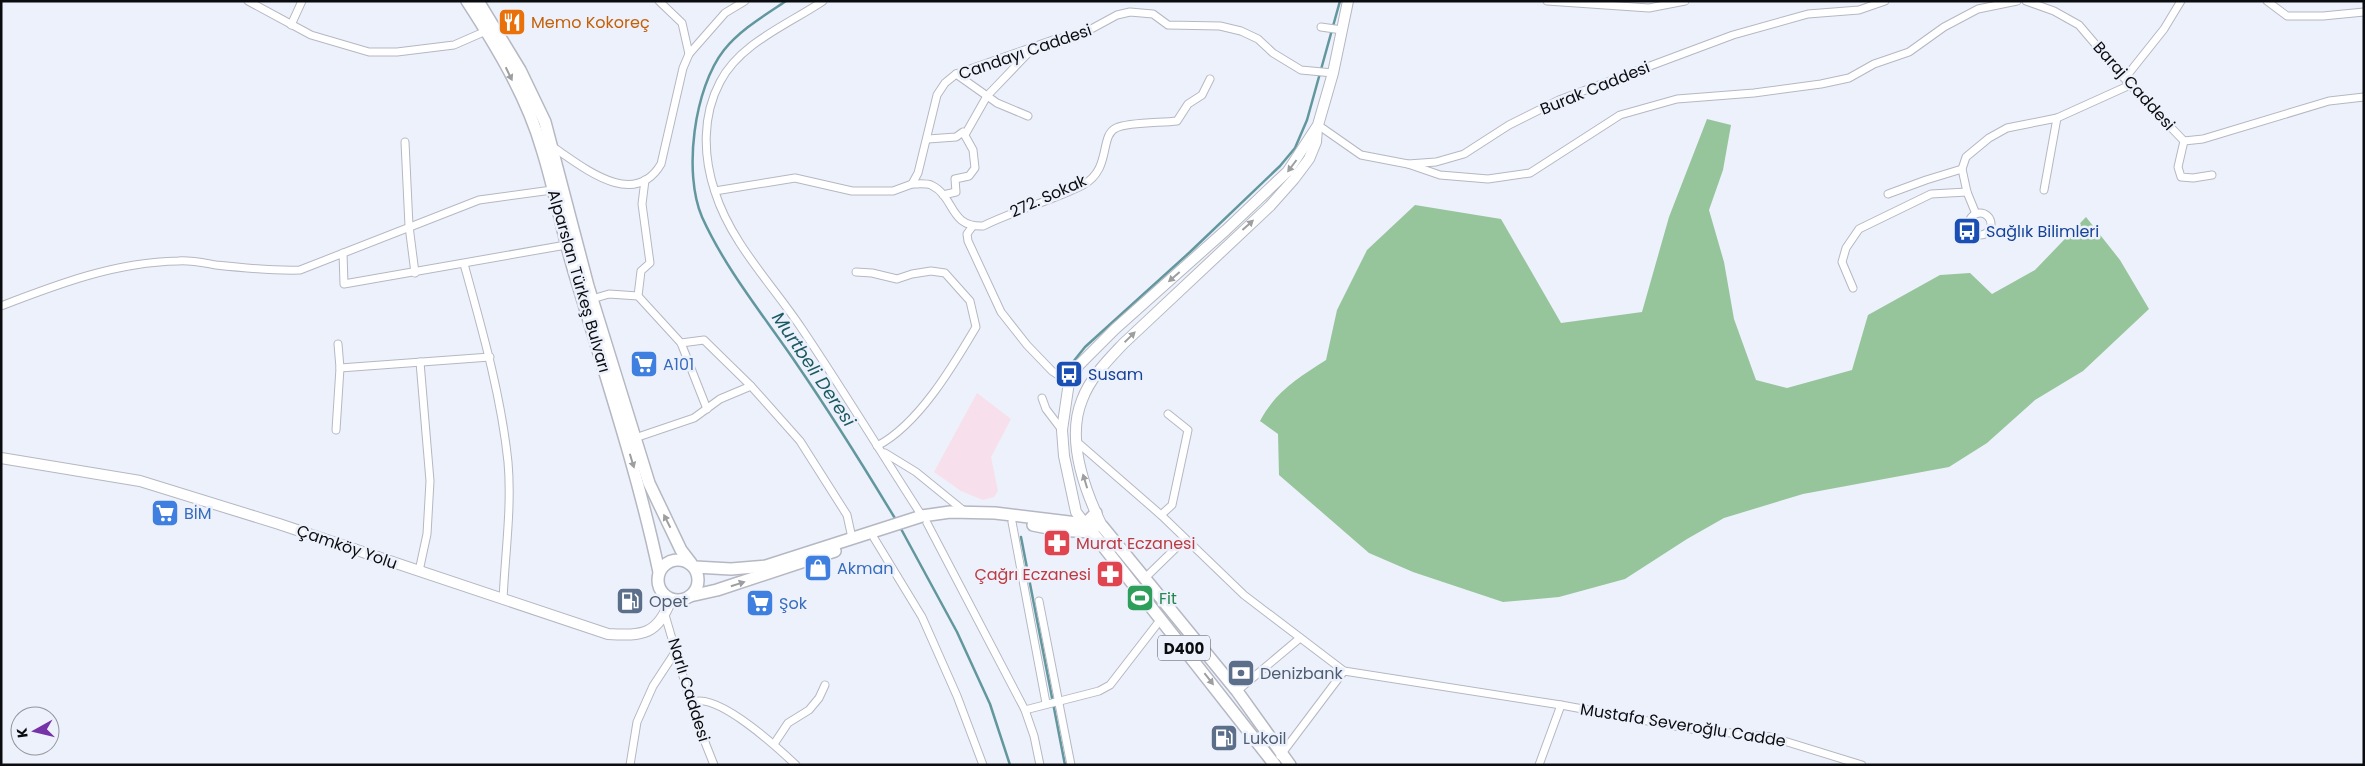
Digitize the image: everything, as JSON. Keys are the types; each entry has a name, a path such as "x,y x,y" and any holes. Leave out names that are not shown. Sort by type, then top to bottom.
{"main road":[{"name":"Alparslan Türkeş Bulvarı","path":"468,1 486,31 532,121 543,150 566,245 639,484 659,572"},
{"name":"Alparslan Türkeş Bulvarı","path":"478,1 520,70 545,122 592,299 649,483 681,550 693,565"},
{"path":"872,535 852,538 766,566 730,569 693,565 679,559 673,560 667,562 659,572 659,585 666,596 671,599 684,599 718,590 872,535 964,511 995,513 1089,528"},
{"path":"1089,528 1096,513"},
{"path":"920,521 976,518 1073,531 1102,526"},
{"name":"D400","path":"1102,526 1237,691 1290,765"},
{"name":"D400","path":"1089,528 1275,765"},
{"path":"690,596 698,586 698,573 693,565"}],"street":[{"path":"248,1 311,35 369,52 397,52 454,45 486,31"},
{"path":"291,25 302,1"},
{"path":"659,1 682,23 689,54"},
{"path":"553,147 593,174 614,182 631,185 654,176 661,164 683,68 689,54 725,13 745,1"},
{"path":"823,1 780,28 744,54 732,64 720,82 710,107 705,134 714,191 745,250 797,322 877,446 920,521 1024,710 1034,736 1040,765"},
{"path":"1102,526 1081,468 1077,442 1081,400 1100,369 1213,258 1270,206 1309,159 1316,142 1329,72 1348,1"},
{"path":"1547,1 1649,8 1685,1"},
{"path":"1408,164 1440,175 1488,179 1530,173 1620,116 1677,99 1754,93 1850,78 1874,64 1909,52 1944,27 1978,9 2017,1"},
{"name":"Baraj Caddesi","path":"2026,1 2054,11 2080,25 2130,85 2184,141 2202,139 2329,101 2364,97"},
{"path":"2126,78 2164,29 2181,1"},
{"path":"2267,1 2288,16 2323,16 2364,12"},
{"name":"Burak Caddesi","path":"1318,125 1361,154 1408,164 1436,162 1464,154 1508,125 1559,100 1733,35 1808,14 1858,10 1882,2"},
{"name":"Candayı Caddesi","path":"912,184 918,173 928,139 937,95 945,83 956,74 1067,36 1082,34 1117,15 1130,12 1153,14 1168,25 1220,26 1241,31 1258,39 1288,63 1301,70 1329,72"},
{"path":"1324,27 1339,29"},
{"path":"966,133 987,96 1033,47"},
{"path":"956,74 997,103 1028,116"},
{"name":"272. Sokak","path":"972,227 983,226 1083,185 1101,169 1106,139 1113,129 1125,125 1177,121 1188,104 1202,95 1210,79"},
{"path":"1976,214 1967,192 1962,169 1966,157 1989,138 2007,128 2057,118 2130,85"},
{"path":"2044,190 2057,118"},
{"path":"1089,528 1076,512 1062,430 1069,382 1079,365 1115,329 1226,230 1288,171 1318,125"},
{"path":"928,139 956,137 963,132 966,133"},
{"path":"943,195 956,192 954,178 969,176 975,168 973,150 966,133"},
{"path":"2184,141 2178,167 2181,177 2193,178 2212,175"},
{"path":"405,142 408,226 415,273"},
{"path":"1888,194 1962,169"},
{"path":"714,191 795,178 852,191 893,191 912,184 931,184 943,195 962,223 972,227 967,234 968,241 1001,312 1027,345 1052,371 1069,382"},
{"path":"638,296 641,271 650,263 642,204 645,180"},
{"path":"1,306 58,284 119,267 146,262 180,260 275,271 300,270 478,200 552,190"},
{"path":"1853,288 1842,262 1846,248 1859,229 1931,194 1967,192"},
{"path":"343,253 344,284 566,245"},
{"path":"464,264 490,357 508,461 509,498 503,600"},
{"path":"856,272 872,273 897,279 912,274 944,273 970,301 976,327 951,369 906,427 893,438 877,446"},
{"path":"592,299 609,294 638,296 680,343 707,408"},
{"path":"680,343 704,340 751,386 800,441 847,515 852,538"},
{"path":"336,430 340,368 338,344"},
{"path":"340,368 490,357"},
{"path":"419,571 427,534 430,481 420,362"},
{"path":"635,438 694,418 720,399 751,386"},
{"path":"1042,398 1046,409 1062,430"},
{"path":"1161,515 1172,505 1188,430 1168,414"},
{"path":"1077,442 1161,515 1184,540 1216,566 1244,595 1344,670 1275,765"},
{"path":"877,446 888,456 916,472 964,511"},
{"name":"Çamköy Yolu","path":"1,458 140,482 279,524 608,634 635,636 645,634 658,625 666,615 671,599"},
{"path":"1012,522 1048,703"},
{"path":"872,535 922,617 957,696 983,765"},
{"path":"1144,579 1184,540"},
{"path":"1039,601 1071,765"},
{"name":"Narlı Caddesi","path":"666,615 691,703 714,765"},
{"path":"1024,710 1100,691 1110,685 1161,619"},
{"path":"1237,691 1300,638"},
{"path":"630,765 636,722 653,686 676,651"},
{"name":"Mustafa Severoğlu Cadde","path":"1344,670 1561,705 1691,729 1771,737 1862,765"},
{"path":"774,744 788,723 809,710 819,698 825,685"},
{"path":"691,703 694,701 711,703 753,727 796,765"},
{"path":"1539,765 1561,705"}],"shaded area":[{"path":"977,393 1011,419 991,457 998,491 994,497 983,500 961,491 934,472"}],"green space":[{"path":"1707,119 1731,125 1723,170 1709,210 1724,262 1734,319 1756,380 1787,388 1852,370 1868,315 1940,275 1970,273 1992,294 2035,270 2086,217 2120,260 2149,309 2083,371 2035,400 1987,443 1949,467 1803,494 1724,518 1687,539 1625,579 1559,597 1503,602 1413,572 1369,553 1279,475 1278,434 1260,421 1273,401 1288,386 1326,360 1337,310 1367,250 1415,205 1501,219 1561,323 1642,312 1669,217"}],"waterway":[{"name":"Murtbeli Deresi","path":"786,1 753,23 731,42 714,66 705,86 695,131 693,178 696,199 702,217 722,256 822,402 896,520"},
{"path":"1069,367 1085,347 1190,252 1280,166 1295,148 1307,120 1340,1"},
{"name":"Murtbeli Deresi","path":"900,527 957,632 990,704 1010,765"},
{"path":"1021,537 1065,765"}],"place":[{"name":"Memo Kokoreç","path":"512,22"},
{"name":"Sağlık Bilimleri","path":"1967,231"},
{"name":"A101","path":"644,364"},
{"name":"Susam","path":"1069,374"},
{"name":"BİM","path":"165,513"},
{"name":"Murat Eczanesi","path":"1057,543"},
{"name":"Akman","path":"818,568"},
{"name":"Çağrı Eczanesi","path":"1110,574"},
{"name":"Fit","path":"1140,598"},
{"name":"Opet","path":"630,601"},
{"name":"Şok","path":"760,603"},
{"name":"Denizbank","path":"1241,673"},
{"name":"Lukoil","path":"1224,738"}]}
